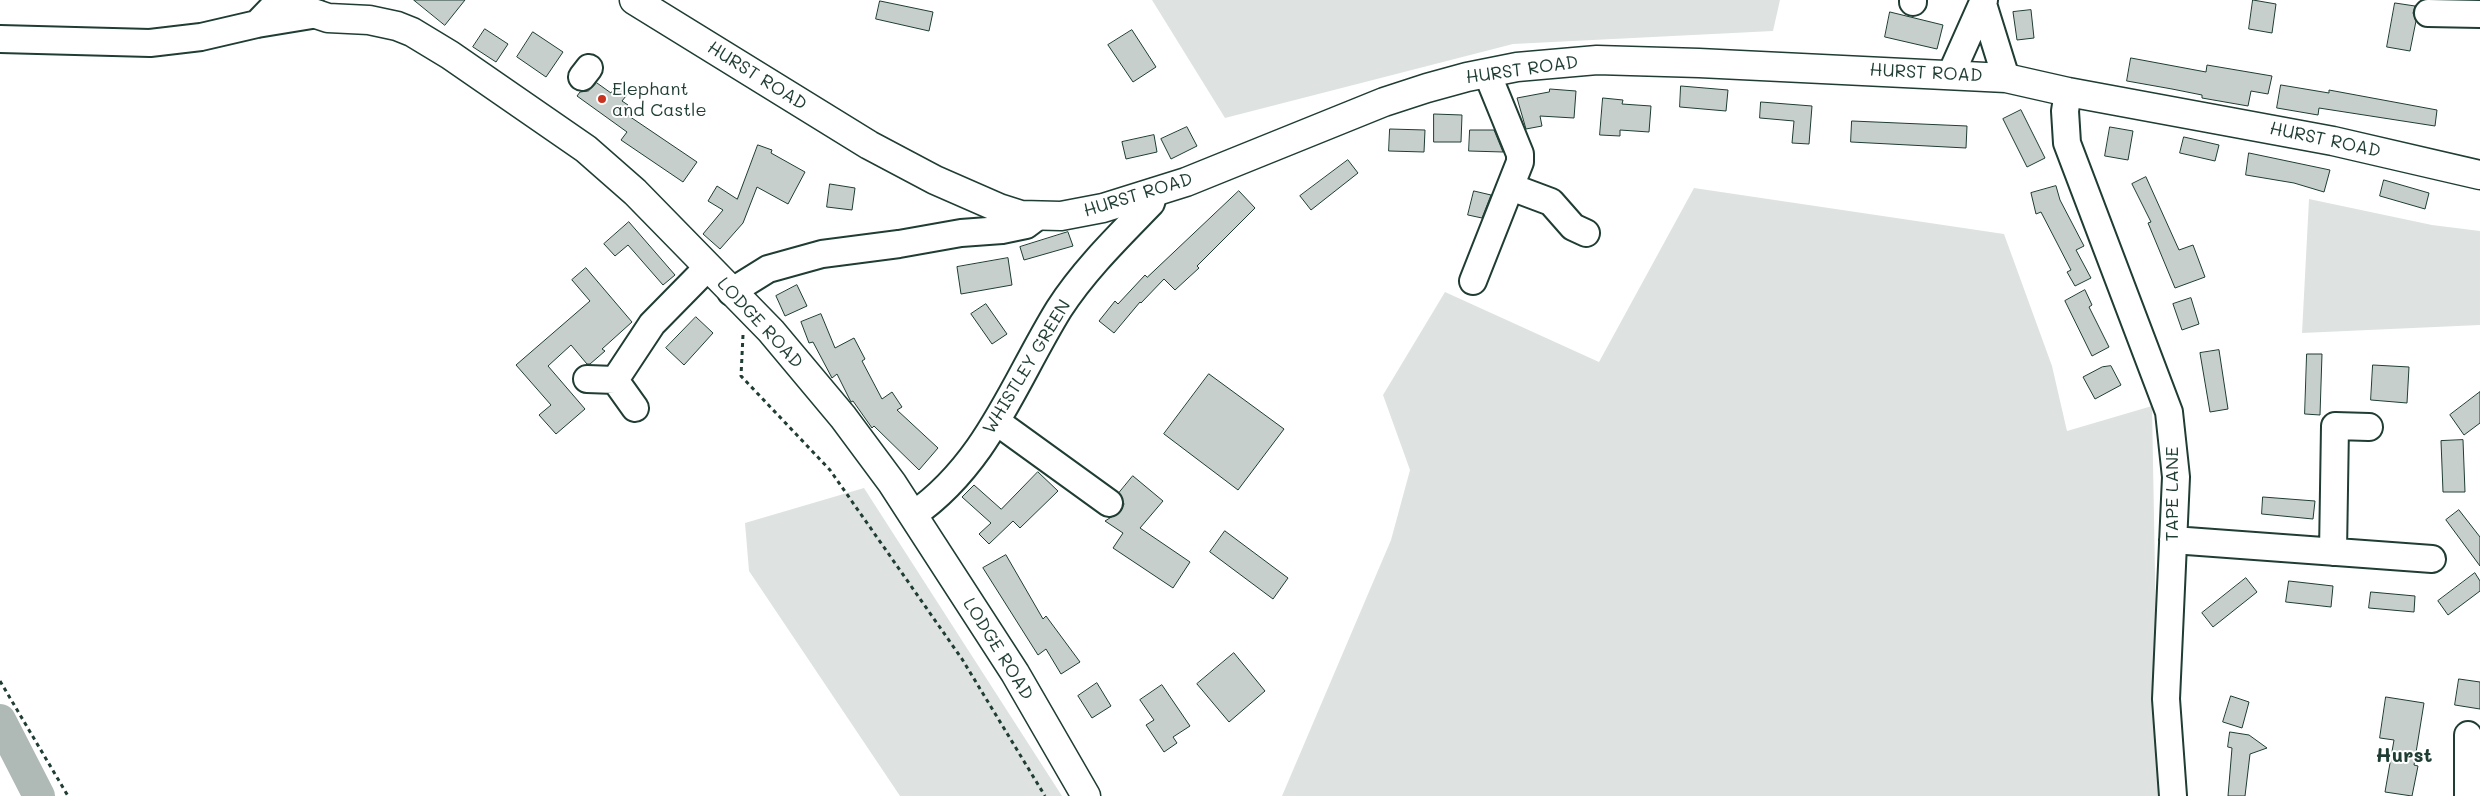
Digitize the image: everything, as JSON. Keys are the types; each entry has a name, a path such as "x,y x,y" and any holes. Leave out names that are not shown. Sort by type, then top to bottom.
{"main road":[{"name":"HURST ROAD","path":"634,0 870,145 973,198 1006,210 1038,216 1061,216 1102,208 1186,182 1384,102 1487,73 1517,67 1597,60 1952,74 2006,78 2068,92 2333,141 2480,175"},
{"name":"LODGE ROAD","path":"309,7 328,18 348,17 397,26 412,32 450,55 586,149 634,192 708,267 771,331 843,417 913,515 1015,672 1086,796"}],"street":[{"path":"257,24 280,0"},
{"path":"1952,74 1983,2"},
{"path":"1983,2 2006,78"},
{"path":"0,39 150,43 201,37 257,24 309,7"},
{"path":"2428,13 2480,14"},
{"path":"1473,282 1520,162 1520,154 1487,73"},
{"name":"TAPE LANE","path":"2068,92 2065,111 2067,143 2169,412 2176,477 2166,699 2173,796"},
{"path":"1511,187 1552,202 1573,227 1586,233"},
{"name":"WHISTLEY GREEN","path":"913,515 946,490 997,422 1060,307 1085,274 1118,236 1151,203 1154,192"},
{"path":"961,233 973,198"},
{"path":"1102,208 1118,236"},
{"path":"738,299 768,269 822,254 961,233 1010,228 1026,225 1038,216"},
{"path":"615,380 652,324 708,267"},
{"path":"587,379 615,380"},
{"path":"615,380 635,408"},
{"path":"997,422 1109,503"},
{"path":"2333,552 2335,426 2369,427"},
{"path":"2173,540 2432,559"},
{"path":"2468,735 2468,796"}],"path":[{"path":"738,299 741,376 830,470 962,659 1045,796"},
{"path":"0,681 68,796"}],"shaded area":[{"path":"1152,0 1780,0 1773,31 1513,44 1225,118"},
{"path":"1694,188 2004,234 2052,366 2067,431 2152,406 2159,796 1282,796 1391,540 1410,470 1383,395 1445,292 1599,362"},
{"path":"2309,199 2432,225 2480,231 2480,325 2302,333"},
{"path":"864,488 1062,796 900,796 749,571 745,523"}],"building":[{"path":"414,0 465,0 445,25"},
{"path":"2253,0 2276,4 2272,33 2249,29"},
{"path":"880,1 933,12 929,31 876,19"},
{"path":"2395,3 2415,6 2413,13 2416,21 2410,51 2387,47"},
{"path":"2031,10 2034,38 2017,40 2013,12"},
{"path":"1890,12 1943,25 1937,49 1885,37"},
{"path":"485,29 508,44 496,62 473,47"},
{"path":"1132,30 1156,67 1133,82 1108,45"},
{"path":"533,32 563,52 546,77 517,57"},
{"path":"2131,58 2206,72 2207,65 2272,76 2268,94 2251,91 2248,106 2127,81"},
{"path":"597,83 611,93 618,83 630,91 622,101 628,105 623,112 697,162 683,182 621,140 627,132 577,96 580,92 588,91"},
{"path":"2281,85 2329,93 2329,90 2437,110 2435,126 2319,108 2318,115 2277,108"},
{"path":"1681,86 1728,90 1726,111 1680,107"},
{"path":"1550,89 1576,91 1574,118 1540,116 1542,126 1526,129 1517,98 1549,92"},
{"path":"1603,98 1623,100 1622,104 1651,106 1649,132 1620,130 1620,136 1600,135"},
{"path":"1761,102 1812,106 1809,144 1792,143 1794,121 1760,118"},
{"path":"2021,110 2045,158 2027,167 2003,119"},
{"path":"1434,114 1462,115 1461,142 1434,142"},
{"path":"1852,121 1967,126 1966,148 1851,142"},
{"path":"1187,127 1197,146 1171,159 1161,139"},
{"path":"2110,127 2133,131 2128,160 2105,156"},
{"path":"1390,129 1425,130 1424,152 1389,151"},
{"path":"1470,130 1494,130 1503,152 1469,151"},
{"path":"1154,135 1157,152 1126,159 1122,142"},
{"path":"2184,137 2219,145 2215,161 2180,153"},
{"path":"758,145 772,150 771,153 805,172 788,204 757,187 743,223 720,249 703,234 723,210 708,201 717,186 737,199"},
{"path":"2249,153 2330,170 2324,192 2294,183 2246,175"},
{"path":"1348,160 1358,173 1311,210 1300,196"},
{"path":"2146,177 2179,250 2193,245 2205,277 2175,288 2148,223 2151,222 2132,184"},
{"path":"2384,180 2429,193 2425,209 2380,196"},
{"path":"830,184 855,188 852,210 827,207"},
{"path":"2056,186 2060,200 2084,246 2076,250 2091,278 2075,286 2067,272 2071,270 2041,212 2036,214 2031,193"},
{"path":"1239,191 1255,208 1197,266 1199,268 1175,290 1164,279 1140,302 1114,333 1099,321 1115,301 1118,304 1145,275 1147,277"},
{"path":"1474,191 1491,195 1482,218 1468,215"},
{"path":"629,222 675,275 663,285 628,245 615,256 604,244"},
{"path":"1068,232 1073,246 1024,260 1020,247"},
{"path":"1008,258 1012,285 961,294 957,267"},
{"path":"586,268 632,322 602,349 605,351 590,364 587,364 571,345 548,366 585,409 556,434 539,415 551,405 516,365 590,301 572,280"},
{"path":"797,285 807,306 785,316 776,296"},
{"path":"2085,290 2092,305 2089,307 2109,347 2092,356 2065,301"},
{"path":"2191,298 2199,324 2182,330 2173,304"},
{"path":"986,304 1007,334 992,344 971,314"},
{"path":"821,314 835,348 854,338 865,359 862,361 882,399 892,392 902,407 897,410 938,448 919,470 874,426 872,428 853,401 851,402 837,374 832,378 813,342 809,343 801,322"},
{"path":"696,317 713,333 684,365 666,348"},
{"path":"2219,350 2228,409 2210,412 2200,353"},
{"path":"2307,354 2322,354 2320,415 2305,414"},
{"path":"2373,365 2409,367 2407,403 2371,400"},
{"path":"2111,366 2121,385 2095,399 2083,377 2102,367"},
{"path":"1209,374 1284,429 1238,490 1164,434"},
{"path":"2480,392 2480,423 2464,435 2450,415"},
{"path":"2463,440 2465,492 2443,492 2441,441"},
{"path":"1038,472 1058,491 1020,528 1013,521 989,544 979,534 991,523 962,497 974,485 1001,509"},
{"path":"1133,476 1163,501 1140,528 1190,562 1173,588 1113,548 1123,533 1105,521 1121,511 1124,504 1119,493"},
{"path":"2263,497 2315,501 2313,519 2262,514"},
{"path":"2459,510 2480,537 2480,566 2446,520"},
{"path":"1225,531 1288,578 1273,599 1210,552"},
{"path":"1006,555 1043,619 1046,616 1080,662 1061,674 1046,649 1038,655 983,568"},
{"path":"2475,573 2480,581 2480,591 2448,615 2438,601"},
{"path":"2246,578 2257,592 2213,627 2202,613"},
{"path":"2289,581 2333,586 2331,607 2286,602"},
{"path":"2371,592 2415,596 2414,612 2369,608"},
{"path":"1234,653 1265,691 1229,722 1197,684"},
{"path":"2459,679 2480,682 2480,709 2455,705"},
{"path":"1097,683 1111,706 1092,718 1078,696"},
{"path":"1162,685 1190,726 1173,737 1177,743 1164,752 1146,725 1154,720 1140,700"},
{"path":"2231,696 2249,702 2242,728 2223,722"},
{"path":"2386,697 2424,703 2414,765 2418,766 2412,796 2385,792 2394,740 2380,738"},
{"path":"2230,732 2249,735 2267,748 2250,754 2245,796 2228,796 2232,748 2228,747"}],"waterway":[{"path":"0,720 39,796"}],"place":[{"name":"Elephant and Castle","path":"602,99"}],"district":[{"name":"Hurst","path":"2404,756"}]}
